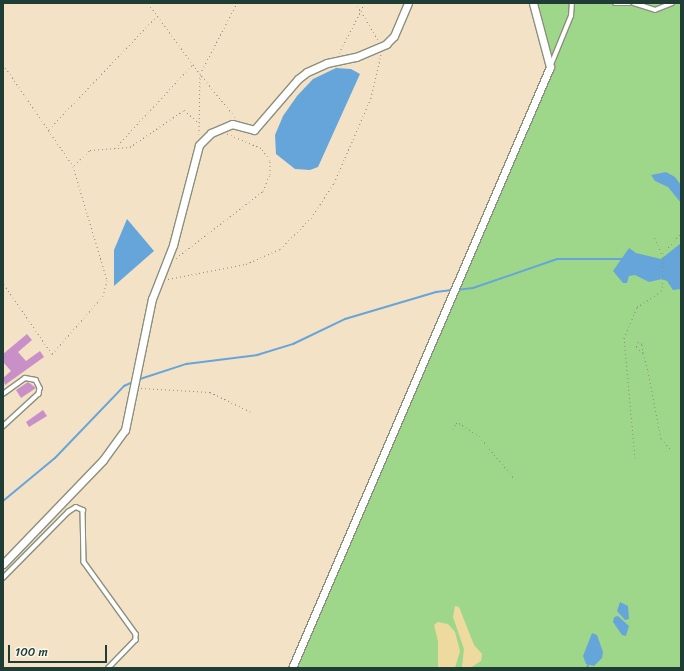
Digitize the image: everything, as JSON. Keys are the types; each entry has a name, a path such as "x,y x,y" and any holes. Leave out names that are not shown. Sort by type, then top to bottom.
{"street":[{"path":"3,564 112,451 128,425 158,280 173,245 199,145 219,129 232,124 242,125 250,130 256,129 298,79 315,68 332,62 356,57 382,46 394,36 408,3"},
{"path":"292,668 550,67 533,3"}],"lane":[{"path":"550,67 571,16 572,3"},
{"path":"615,3 629,3"},
{"path":"634,3 655,10 672,3"},
{"path":"3,394 25,378 36,380 40,388 38,394 3,427"},
{"path":"3,578 68,512 76,507 83,510 84,562 136,634 136,640 109,668"}],"path":[{"path":"148,3 193,65 242,125"},
{"path":"199,145 200,74 237,3"},
{"path":"158,280 246,264 280,249 311,218 334,183 371,98 382,46 361,11 354,3"},
{"path":"332,62 349,37 364,3"},
{"path":"48,129 157,15"},
{"path":"3,64 73,166 107,280 103,296 52,354 3,283"},
{"path":"115,148 193,65"},
{"path":"73,166 90,150 130,147 184,110 199,124"},
{"path":"164,266 263,191 270,174 270,160 261,148 219,129"},
{"path":"662,253 681,233"},
{"path":"635,458 624,338 637,307 662,291 663,257 654,236"},
{"path":"643,353 636,349 638,342 642,344 661,438 672,451"},
{"path":"136,382 161,387 210,392 253,413"},
{"path":"452,429 456,423 459,423 479,436 517,482"}],"green space":[{"path":"535,3 681,3 681,668 295,668 552,69"}],"sand":[{"path":"455,606 459,607 474,645 482,654 481,661 470,668 462,667 464,649 453,617"},
{"path":"438,622 448,624 455,632 460,651 455,668 438,668 438,641 434,625"}],"water":[{"path":"336,68 351,69 360,74 318,167 310,170 295,169 276,154 275,135 283,116 297,96 313,79"},
{"path":"666,172 675,177 681,185 681,203 668,187 655,181 651,175"},
{"path":"127,219 154,251 114,286 114,250"},
{"path":"681,243 681,289 673,290 667,281 662,279 649,282 635,275 629,276 627,283 623,283 613,271 629,248 636,253 661,259"},
{"path":"620,602 628,606 629,619 625,620 617,611"},
{"path":"618,616 629,626 626,636 622,635 613,622 614,617"},
{"path":"592,633 597,635 603,652 602,658 594,666 586,664 583,656"}],"building":[{"path":"27,334 32,340 18,352 26,361 40,351 44,357 5,385 3,378 11,371 3,362 3,354"},
{"path":"28,382 36,388 21,398 16,390"},
{"path":"43,410 47,416 29,427 26,422"}],"waterway":[{"path":"456,290 473,288 557,259 623,259"},
{"path":"137,380 186,364 257,355 293,344 345,319 436,292 452,290"},
{"path":"3,501 55,458 124,386 133,382"}]}
